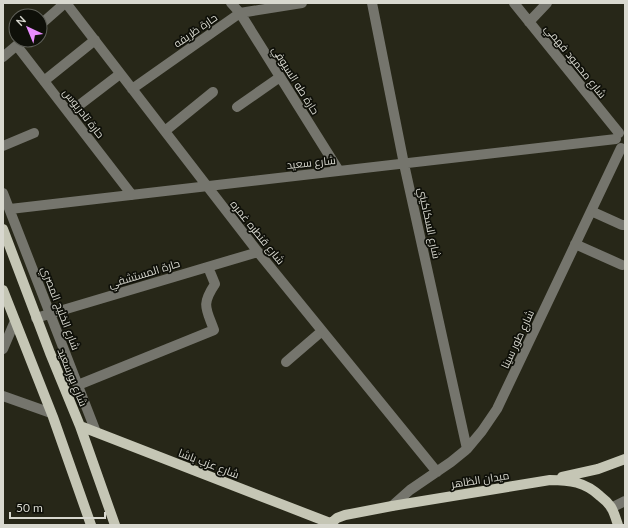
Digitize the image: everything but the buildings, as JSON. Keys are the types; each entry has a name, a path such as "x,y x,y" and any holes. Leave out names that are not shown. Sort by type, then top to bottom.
{"main road":[{"name":"شارع بورسعيد","path":"3,229 36,318 80,426 115,525"},
{"path":"3,290 52,413 91,525"},
{"name":"شارع عزب باشا","path":"80,426 330,524"},
{"path":"550,480 598,470 625,459"},
{"name":"ميدان الظاهر","path":"330,524 337,518 345,515 392,506 550,480 565,480 580,483 593,490 605,500 611,508 618,525"}],"street":[{"path":"48,18 65,3"},
{"name":"شارع قنطره غمره","path":"65,3 258,252 437,472"},
{"name":"حارة طه السيوفي","path":"231,3 240,13 339,171"},
{"name":"حارة ظريفه","path":"132,89 240,13 263,6 302,3"},
{"name":"شارع السكاكيني","path":"372,3 404,164 467,448"},
{"name":"شارع محمود فهمي","path":"514,3 621,140"},
{"path":"529,22 547,3"},
{"path":"44,81 95,40"},
{"path":"3,57 14,48"},
{"name":"حارة تادريوس","path":"23,48 44,81 132,195"},
{"path":"69,113 120,74"},
{"path":"237,107 280,77"},
{"path":"165,131 213,92"},
{"path":"3,146 34,133"},
{"name":"شارع سعيد","path":"10,209 621,140"},
{"name":"شارع طور سينا","path":"392,506 410,490 451,462 467,448 482,431 497,409 591,211 621,140"},
{"name":"شارع الخليج المصري","path":"3,192 96,432"},
{"path":"591,211 625,225"},
{"path":"575,244 622,265"},
{"name":"حارة المستشفي","path":"36,318 258,252"},
{"path":"78,385 214,330 206,308 207,296 214,284 208,267"},
{"path":"3,349 15,320"},
{"path":"286,362 322,331"},
{"path":"3,396 52,413"},
{"path":"611,508 625,502"}]}
